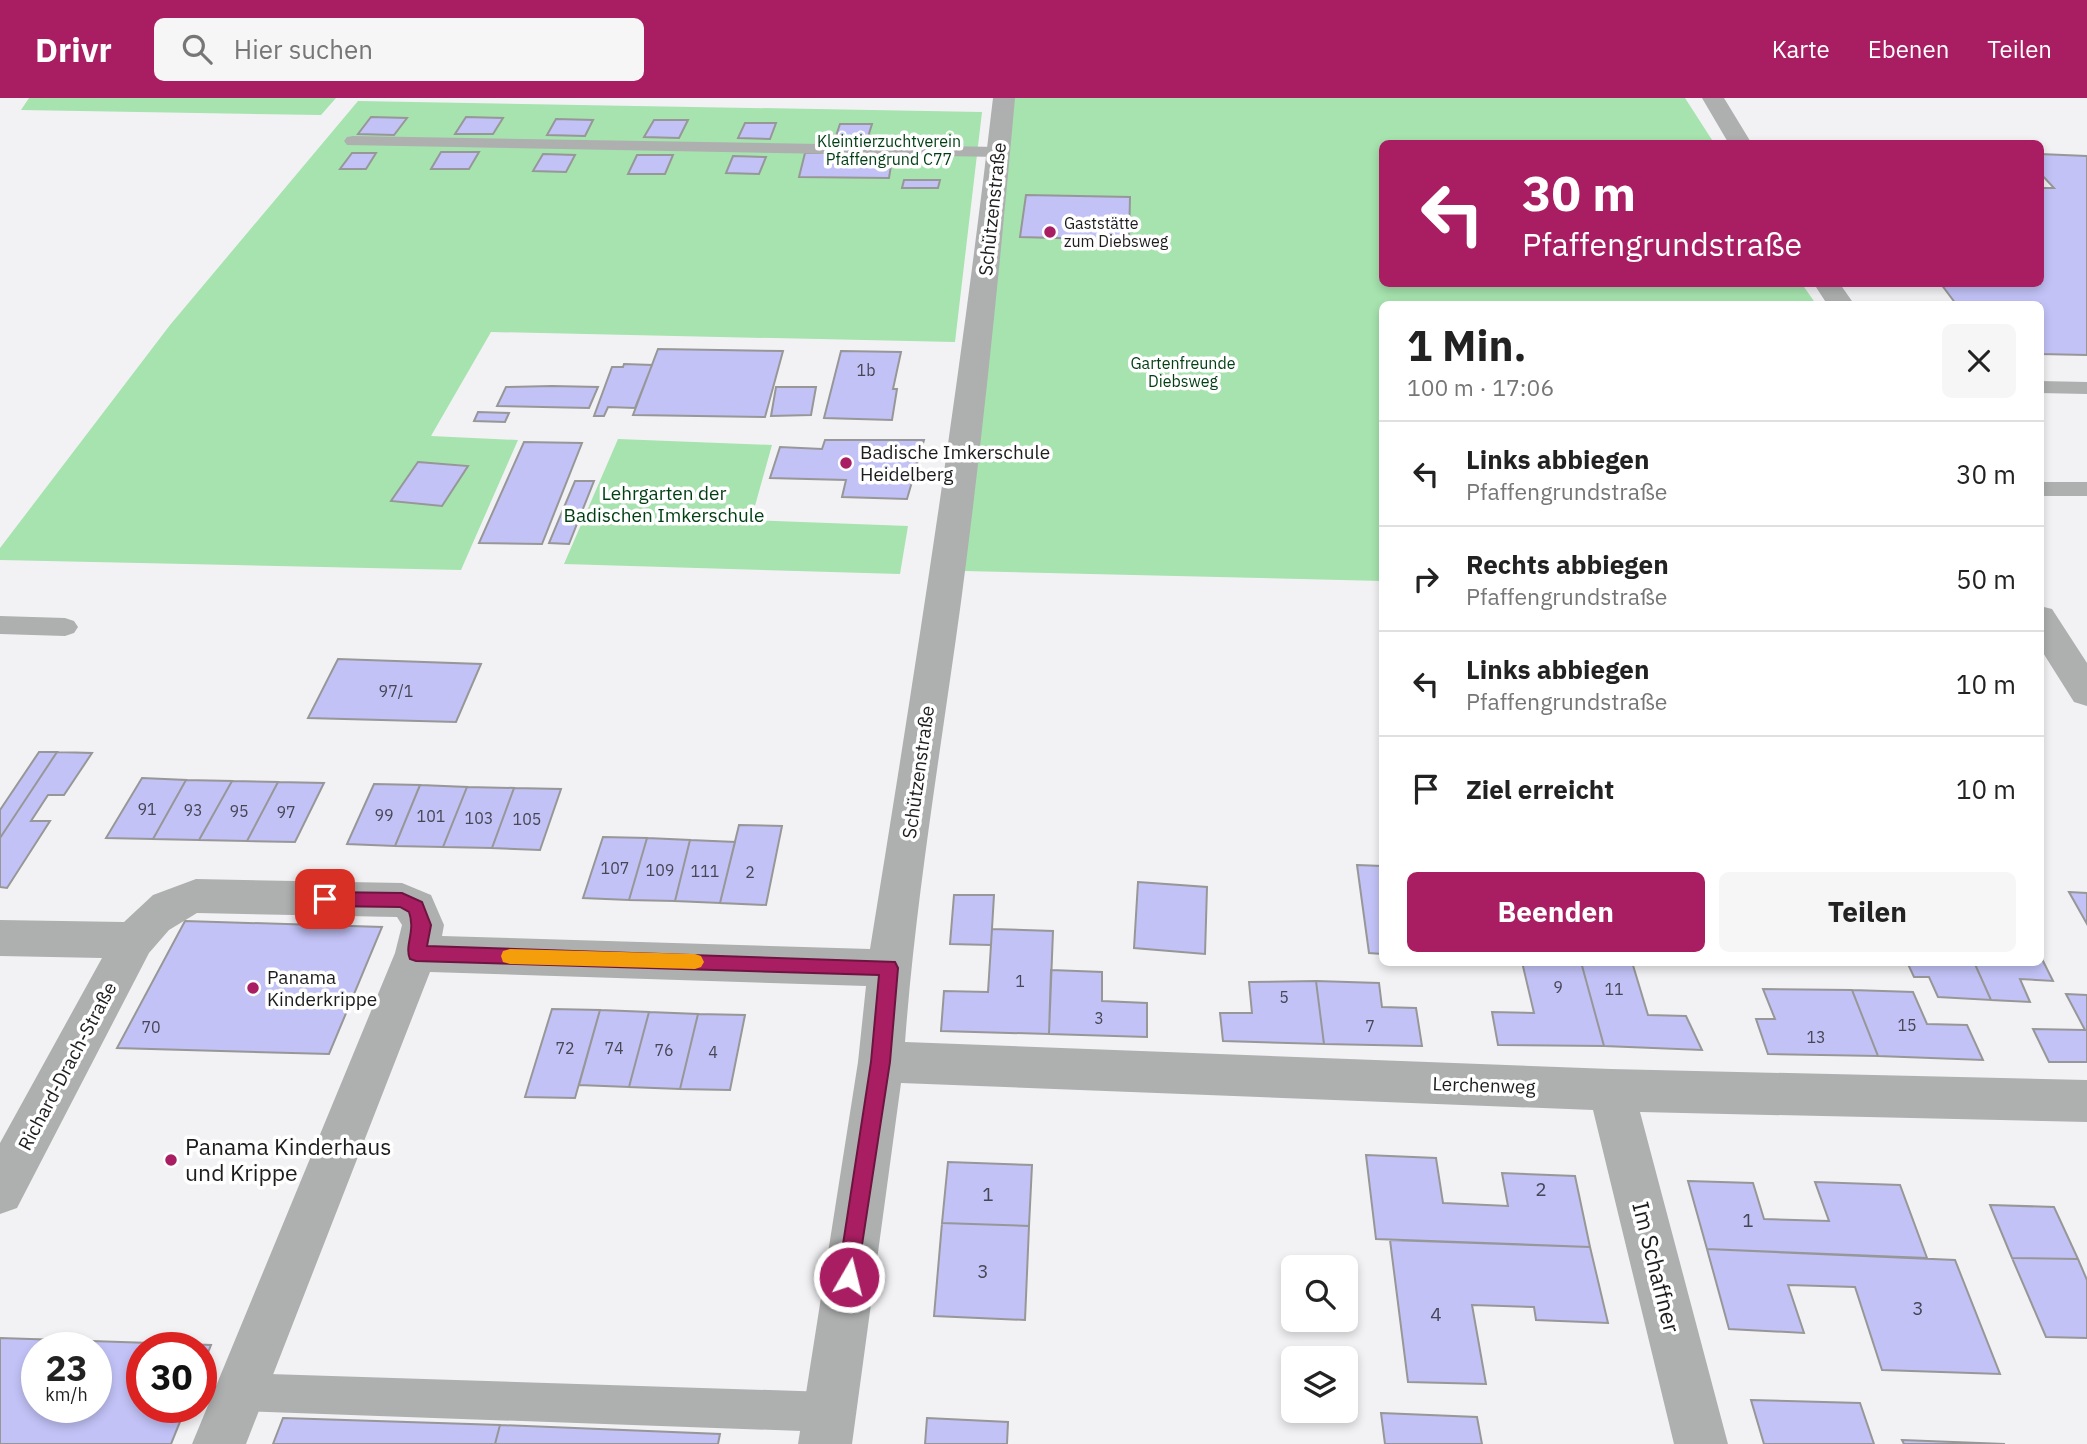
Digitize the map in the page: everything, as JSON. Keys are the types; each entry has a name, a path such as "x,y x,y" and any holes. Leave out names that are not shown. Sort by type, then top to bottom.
{"street":[{"name":"Schützenstraße","path":"827,1428 881,1062 889,968 944,598 1004,98"},
{"path":"1713,98 1739,140"},
{"path":"2044,624 2087,694"},
{"name":"Richard-Drach-Straße","path":"0,1191 134,940 153,916 176,903 197,896 402,900 416,907 423,925 416,953"},
{"path":"0,938 134,940"},
{"path":"219,1444 416,953 889,968"},
{"name":"Lerchenweg","path":"881,1062 1611,1090 2087,1101"},
{"name":"Im Schaffner","path":"1611,1090 1701,1444"}],"lane":[{"path":"353,141 999,152"},
{"path":"2044,387 2087,388"},
{"path":"2044,489 2087,489"},
{"path":"0,625 65,627"},
{"path":"239,1392 827,1428"}],"green space":[{"path":"29,98 336,98 321,115 21,110"},
{"name":"Gartenfreunde Diebsweg","path":"1014,98 1685,98 1712,140 1379,140 1379,287 1804,287 1814,301 1379,301 1379,581 964,571"},
{"name":"Kleintierzuchtverein Pfaffengrund C77","path":"358,101 982,112 955,342 491,332 431,436 518,440 461,570 0,560 0,548 170,325"},
{"name":"Lehrgarten der Badischen Imkerschule","path":"618,439 772,445 751,520 908,526 900,574 564,564"}],"building":[{"path":"371,117 407,118 394,135 358,134"},
{"path":"466,117 503,118 493,134 455,134"},
{"path":"556,119 593,120 585,136 547,135"},
{"path":"654,120 688,120 679,138 644,137"},
{"path":"745,123 776,123 770,139 738,138"},
{"path":"840,124 872,124 867,140 835,139"},
{"path":"441,152 479,152 469,169 431,169"},
{"path":"352,153 376,153 366,169 340,169"},
{"path":"805,153 893,153 889,178 799,177"},
{"path":"543,154 575,155 566,172 533,171"},
{"path":"2044,154 2087,156 2087,355 2044,354 2044,301 1954,301 1943,287 2044,287 2044,188 2054,188 2044,177"},
{"path":"637,155 673,155 665,174 628,174"},
{"path":"733,156 766,157 759,174 726,173"},
{"path":"904,180 940,180 938,188 902,188"},
{"path":"1026,195 1130,197 1129,240 1020,237"},
{"path":"658,349 783,351 765,417 633,415"},
{"path":"841,351 901,352 893,389 897,389 892,420 824,418"},
{"path":"624,364 652,365 635,408 608,407 604,416 594,416 612,367 623,367"},
{"path":"506,387 598,387 589,408 497,406"},
{"path":"776,387 816,387 811,415 771,416"},
{"path":"478,412 509,413 505,422 474,421"},
{"name":"Badische Imkerschule Heidelberg","path":"825,440 924,440 907,499 842,497 846,480 770,478 780,447 822,449"},
{"path":"524,442 582,443 542,544 479,543"},
{"path":"418,462 468,466 442,506 391,501"},
{"path":"575,481 594,481 569,544 549,543"},
{"path":"338,659 481,664 456,722 308,718"},
{"path":"39,752 57,752 0,838 0,810"},
{"path":"57,752 92,753 64,795 48,795 31,821 50,821 7,888 0,887 0,838"},
{"path":"142,778 186,780 153,839 106,838"},
{"path":"186,780 232,781 199,840 153,839"},
{"path":"232,781 278,782 247,841 199,840"},
{"path":"278,782 324,783 295,842 247,841"},
{"path":"374,784 420,785 395,846 347,844"},
{"path":"420,785 467,787 443,847 395,846"},
{"path":"467,787 514,788 492,848 443,847"},
{"path":"514,788 561,789 540,850 492,848"},
{"path":"739,825 782,826 766,905 720,903"},
{"path":"603,837 647,838 629,900 583,898"},
{"path":"647,838 690,840 675,901 629,900"},
{"path":"690,840 735,842 720,903 675,901"},
{"path":"1357,865 1379,866 1379,954 1369,953"},
{"path":"1138,882 1207,887 1205,954 1134,948"},
{"path":"2069,892 2087,893 2087,924"},
{"path":"954,895 994,895 991,945 950,944"},
{"name":"Panama Kinderkrippe","path":"185,921 382,927 329,1054 117,1048"},
{"path":"992,929 1053,931 1049,1034 941,1031 944,991 988,992"},
{"path":"2044,963 2053,981 2020,979 2030,1002 1991,1000 1976,966 2044,966"},
{"path":"1523,966 1582,966 1604,1046 1498,1045 1492,1012 1534,1013"},
{"path":"1582,966 1633,966 1648,1015 1686,1016 1702,1050 1604,1046"},
{"path":"1909,966 1976,966 1991,1000 1938,997 1929,977 1914,977"},
{"path":"1051,970 1102,972 1102,1001 1147,1003 1147,1037 1049,1034"},
{"path":"1316,981 1324,1044 1223,1041 1220,1013 1252,1013 1249,982"},
{"path":"1316,981 1379,983 1382,1007 1416,1008 1422,1046 1324,1044"},
{"path":"1763,989 1852,990 1878,1056 1768,1054 1756,1019 1775,1019"},
{"path":"1852,990 1913,992 1927,1024 1967,1025 1983,1060 1878,1056"},
{"path":"2066,994 2087,995 2087,1062 2049,1062 2033,1029 2085,1030"},
{"path":"552,1009 600,1010 575,1098 525,1097"},
{"path":"600,1010 649,1012 629,1087 579,1085"},
{"path":"649,1012 698,1014 680,1089 629,1087"},
{"path":"698,1014 745,1015 730,1090 680,1089"},
{"path":"1366,1155 1436,1158 1443,1203 1508,1206 1502,1173 1575,1176 1590,1247 1376,1239"},
{"path":"948,1162 1032,1165 1029,1226 942,1223"},
{"path":"1688,1181 1753,1183 1764,1219 1829,1221 1815,1182 1900,1185 1927,1258 1707,1249"},
{"path":"1990,1205 2054,1207 2078,1259 2012,1258"},
{"path":"942,1223 1029,1226 1025,1320 934,1316"},
{"path":"1390,1240 1590,1247 1608,1323 1536,1320 1534,1307 1472,1305 1486,1384 1408,1382"},
{"path":"1707,1249 1955,1260 2000,1374 1882,1370 1855,1287 1788,1285 1804,1333 1729,1329"},
{"path":"2012,1258 2078,1259 2087,1280 2087,1338 2046,1337"},
{"path":"0,1338 21,1339 21,1423 112,1423 112,1342 126,1342 126,1423 180,1423 171,1444 0,1444"},
{"path":"1751,1400 1860,1403 1874,1444 1764,1444"},
{"path":"1381,1413 1477,1417 1482,1444 1385,1444"},
{"path":"283,1418 500,1425 495,1444 273,1444"},
{"path":"927,1418 1008,1422 1007,1444 925,1444"},
{"path":"500,1425 720,1434 718,1444 495,1444"},
{"path":"1902,1440 2005,1444 1904,1444"}],"slow traffic":[{"path":"510,956 695,962"}],"place":[{"name":"Gaststätte zum Diebsweg","path":"1050,232"},
{"name":"Badische Imkerschule Heidelberg","path":"846,463"},
{"name":"Panama Kinderkrippe","path":"253,988"},
{"name":"Panama Kinderhaus und Krippe","path":"171,1160"}],"route":[{"path":"325,899 402,900 416,907 423,925 416,953 889,968 881,1062 849,1277"}]}
